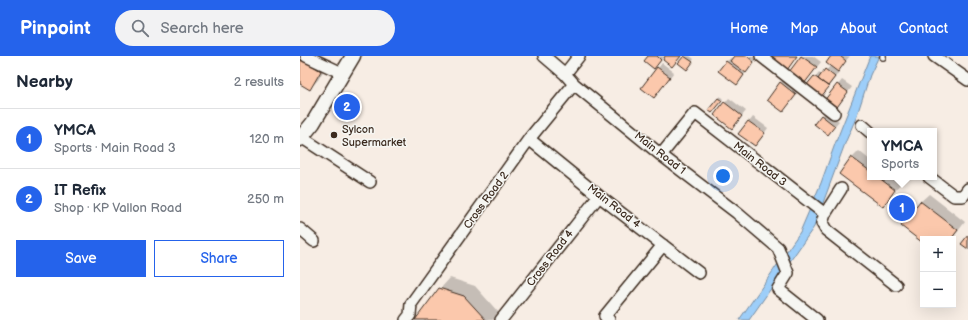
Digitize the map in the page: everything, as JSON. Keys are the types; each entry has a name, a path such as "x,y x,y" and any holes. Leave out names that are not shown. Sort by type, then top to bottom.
{"street":[{"path":"306,56 342,73"},
{"path":"353,56 313,123 301,138 370,182"},
{"name":"Main Road 1","path":"544,56 574,84 661,155 737,213 778,248 788,273 778,289 816,320"},
{"path":"565,74 579,56"},
{"path":"761,56 834,114"},
{"path":"934,56 968,80"},
{"name":"Cross Road 2","path":"406,320 410,315 411,304 529,139 574,84"},
{"name":"Main Road 3","path":"661,155 695,113 825,214"},
{"name":"Main Road 4","path":"529,139 699,273"},
{"path":"933,180 954,196 962,196 968,189"},
{"path":"841,189 825,214 822,224 826,230 896,285"},
{"name":"Cross Road 4","path":"501,320 600,196"},
{"path":"300,229 314,241"},
{"path":"609,320 605,316 663,245"}],"water":[{"path":"870,56 879,56 870,75 856,118 814,227 749,320 739,320 800,232 821,183"}],"building":[{"path":"648,56 657,56 661,60 654,69 644,61"},
{"path":"665,56 681,56 672,67 663,60"},
{"path":"684,56 693,62 687,70 678,63"},
{"path":"734,56 747,56 754,62 746,73 730,61"},
{"path":"770,56 797,56 787,70"},
{"path":"801,56 817,67 804,84 789,72"},
{"path":"831,56 840,56 846,61 838,72 826,63"},
{"path":"300,58 321,71 310,90 300,84"},
{"path":"726,61 744,75 737,85 718,71"},
{"path":"657,67 670,77 654,98 641,88"},
{"path":"825,69 835,77 828,86 818,79"},
{"path":"814,76 829,87 820,98 805,87"},
{"path":"780,82 796,95 783,112 767,100"},
{"path":"837,84 848,92 835,110 824,101"},
{"path":"718,98 722,101 712,113 708,110"},
{"path":"724,102 742,116 732,129 714,115"},
{"path":"821,115 835,126 828,135 814,124"},
{"path":"748,121 765,133 755,146 738,134"},
{"path":"851,157 867,169 867,180 882,180 895,190 883,207 839,174"},
{"path":"920,201 958,230 953,236 920,236 920,241 901,226"},
{"path":"968,235 968,249 961,244"},
{"path":"439,288 464,296 486,320 415,320"}],"place":[{"name":"IT Refix","path":"347,107"},
{"name":"Sylcon Supermarket","path":"334,135"},
{"name":"YMCA","path":"902,208"}]}
